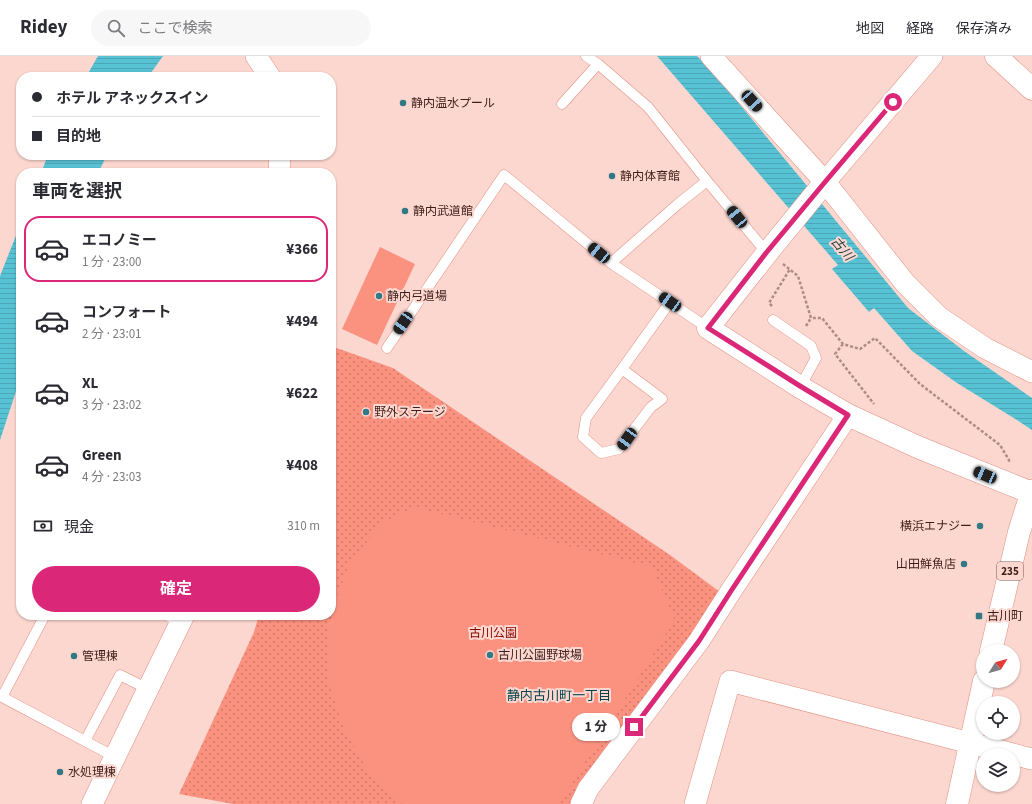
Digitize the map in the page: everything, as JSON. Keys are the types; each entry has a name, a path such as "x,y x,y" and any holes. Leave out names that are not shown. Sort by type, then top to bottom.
{"main road":[{"path":"996,56 1032,89"},
{"path":"825,182 766,253 708,328 848,415 920,448 1032,493"},
{"name":"235","path":"993,644 1019,532 1032,493"},
{"path":"956,804 982,688"}],"street":[{"path":"256,56 267,72"},
{"path":"711,56 825,182 906,283 939,317 985,348 1032,372"},
{"path":"825,182 932,56"},
{"path":"581,804 588,789 699,641 848,415"},
{"path":"92,804 148,689 176,620"},
{"path":"695,804 730,681 1032,759"}],"lane":[{"path":"586,56 598,64 648,107 766,253"},
{"path":"562,104 598,64"},
{"path":"387,348 504,175 611,263 708,328"},
{"path":"611,263 678,204 707,181"},
{"path":"622,369 662,399 651,407 620,449 601,453 583,437 586,418 670,302"},
{"path":"773,320 811,346 816,358 800,386"},
{"path":"42,620 2,697 115,757"},
{"path":"85,742 120,675 148,689"}],"path":[{"path":"766,253 798,276 811,318"},
{"path":"775,307 769,303 790,270"},
{"path":"804,328 811,318"},
{"path":"811,318 822,318 843,344 860,349 875,338 920,384 1000,445 1009,460 1009,485"},
{"path":"843,344 835,354 878,409"}],"green space":[{"name":"静内弓道場","path":"380,247 415,264 377,345 342,329"},
{"name":"古川公園","path":"336,348 393,368 670,555 720,592 637,716 580,783 570,804 233,804 179,794 254,632 258,620 336,620"},
{"name":"古川公園野球場","path":"413,507 652,567 675,620 559,804 405,804 399,801 366,768 343,727 327,679 328,631 331,620 336,620 336,600 350,562 382,523"}],"water":[{"path":"98,56 163,56 152,72 89,72"},
{"name":"古川","path":"657,56 697,56 717,77 908,308 964,351 1032,398 1032,430 957,383 912,351 874,308 869,312 832,269 838,265"},
{"path":"46,160 104,160 100,168 43,168"},
{"path":"16,236 16,391 0,440 0,276"}],"place":[{"name":"静内温水プール","path":"403,103"},
{"name":"静内体育館","path":"612,176"},
{"name":"静内武道館","path":"405,211"},
{"name":"静内弓道場","path":"379,296"},
{"name":"野外ステージ","path":"366,412"},
{"name":"横浜エナジー","path":"980,526"},
{"name":"山田鮮魚店","path":"964,564"},
{"name":"古川町","path":"979,616"},
{"name":"古川公園野球場","path":"490,655"},
{"name":"管理棟","path":"74,656"},
{"name":"水処理棟","path":"60,772"}],"district":[{"name":"静内古川町一丁目","path":"559,696"}],"route":[{"path":"634,727 699,641 848,415 708,328 766,253 893,102"}]}
